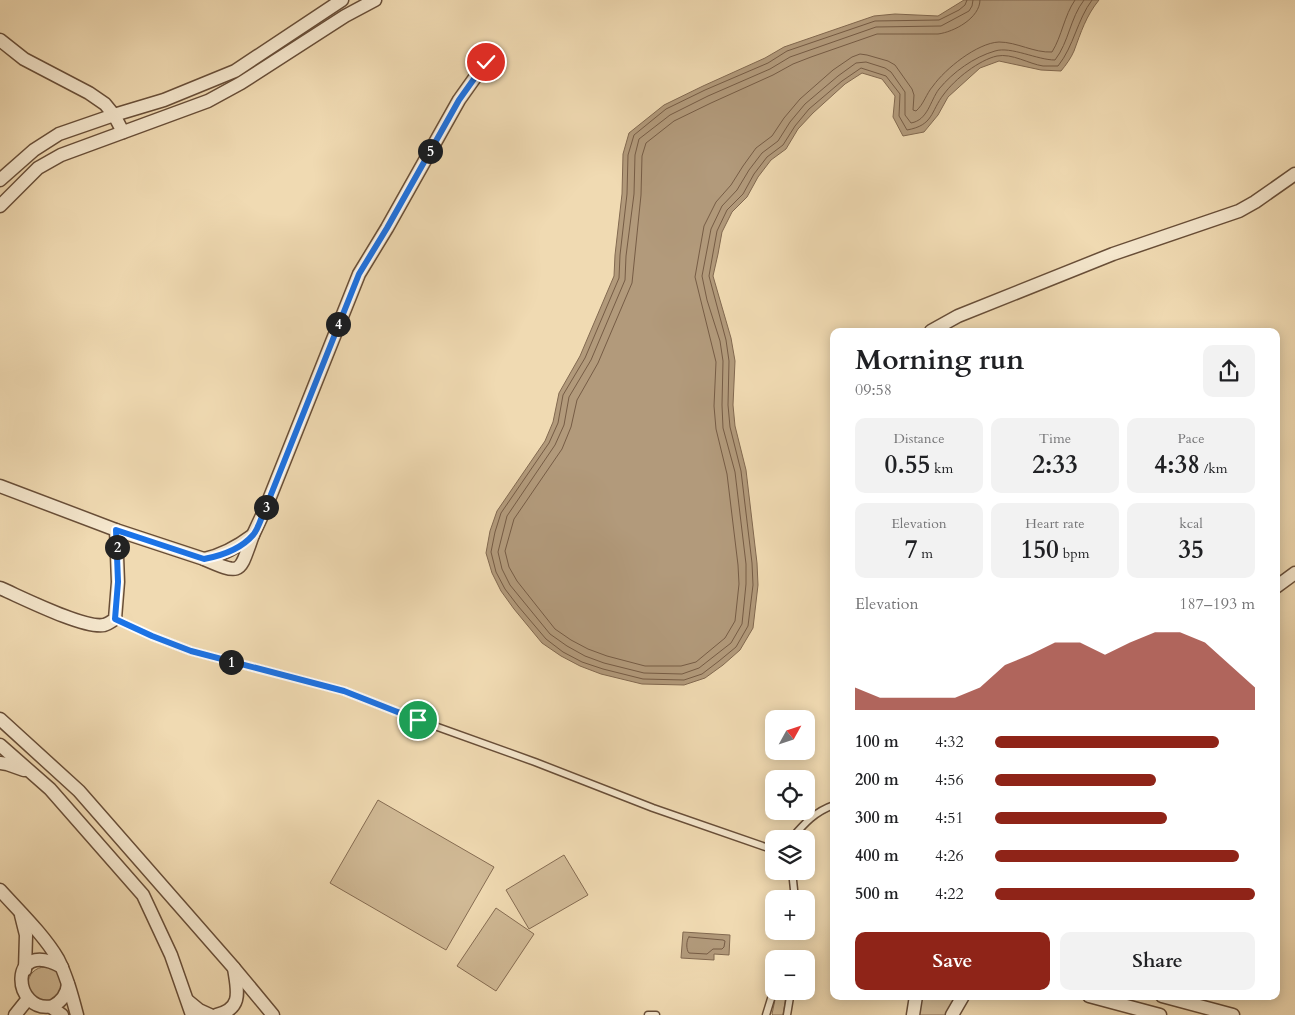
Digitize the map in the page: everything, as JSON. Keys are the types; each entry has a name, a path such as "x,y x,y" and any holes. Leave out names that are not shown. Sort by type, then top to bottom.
{"street":[{"path":"0,180 34,150 59,134 164,100 235,71 342,0"},
{"path":"0,206 38,168 61,155 208,101 241,83 346,16 375,0"},
{"path":"0,40 24,59 89,92 105,104 114,115 123,132"},
{"path":"0,486 116,530 204,559 224,568 237,569 243,562 266,507 359,274 459,100 486,62"},
{"path":"936,328 958,316 1112,254 1239,211 1295,174"},
{"path":"0,588 76,620 93,625 105,625 115,619 118,582 116,530"},
{"path":"204,559 229,551 253,535"},
{"path":"1280,583 1295,573"},
{"path":"0,719 79,791 234,968 272,1015"},
{"path":"0,745 50,789 142,895 171,955 192,1015"},
{"path":"0,763 32,772"},
{"path":"0,890 57,957 68,984 77,1015"},
{"path":"20,912 26,936 25,970"},
{"path":"62,967 54,962 41,960 29,965 20,982 21,989 27,1000 39,1007 51,1006 64,997 68,984"},
{"path":"216,1015 226,1013 234,1005 238,994 234,968"},
{"path":"186,999 199,1010 210,1015"},
{"path":"15,1015 27,1000"},
{"path":"913,1015 915,1000"},
{"path":"952,1015 961,1000"},
{"path":"1104,1000 1160,1015"},
{"path":"1177,1000 1233,1015"},
{"path":"51,1006 62,1015"}],"lane":[{"path":"115,619 191,651 344,691 653,808 765,847"},
{"path":"799,830 821,809 830,806"},
{"path":"766,1015 771,1000"},
{"path":"787,1015 790,1000"},
{"path":"648,1015 656,1015"}],"shaded area":[{"path":"378,800 494,867 446,950 330,883"},
{"path":"564,855 588,895 529,929 506,890"},
{"path":"496,908 534,934 496,991 457,966"},
{"path":"45,967 52,968 57,972 61,977 61,991 57,996 52,1000 45,1001 38,1000 33,996 29,991 28,984 29,977 33,972 38,968"},
{"path":"775,1000 785,1000 783,1015 772,1014"},
{"path":"921,1000 955,1000 946,1015 919,1015"}],"water":[{"path":"964,0 1099,0 1087,18 1074,51 1061,71 1041,70 999,61 980,68 948,97 938,115 924,132 903,136 893,117 895,96 882,79 862,73 845,84 798,129 786,149 771,160 758,177 747,197 732,212 722,232 713,276 731,338 735,361 733,405 735,426 746,470 758,585 753,628 740,650 705,678 684,685 642,684 601,674 561,656 542,643 514,609 501,591 492,573 486,553 490,531 497,511 545,441 553,422 559,393 580,356 614,276 622,194 623,154 629,133 664,105 765,58 784,47 874,16 895,14 938,16"},
{"path":"683,932 730,935 729,955 714,954 714,960 681,958"}],"route":[{"path":"418,720 344,691 191,651 115,619 118,582 116,530 204,559 229,551 253,535 266,507 359,274 468,84 486,62"}]}
